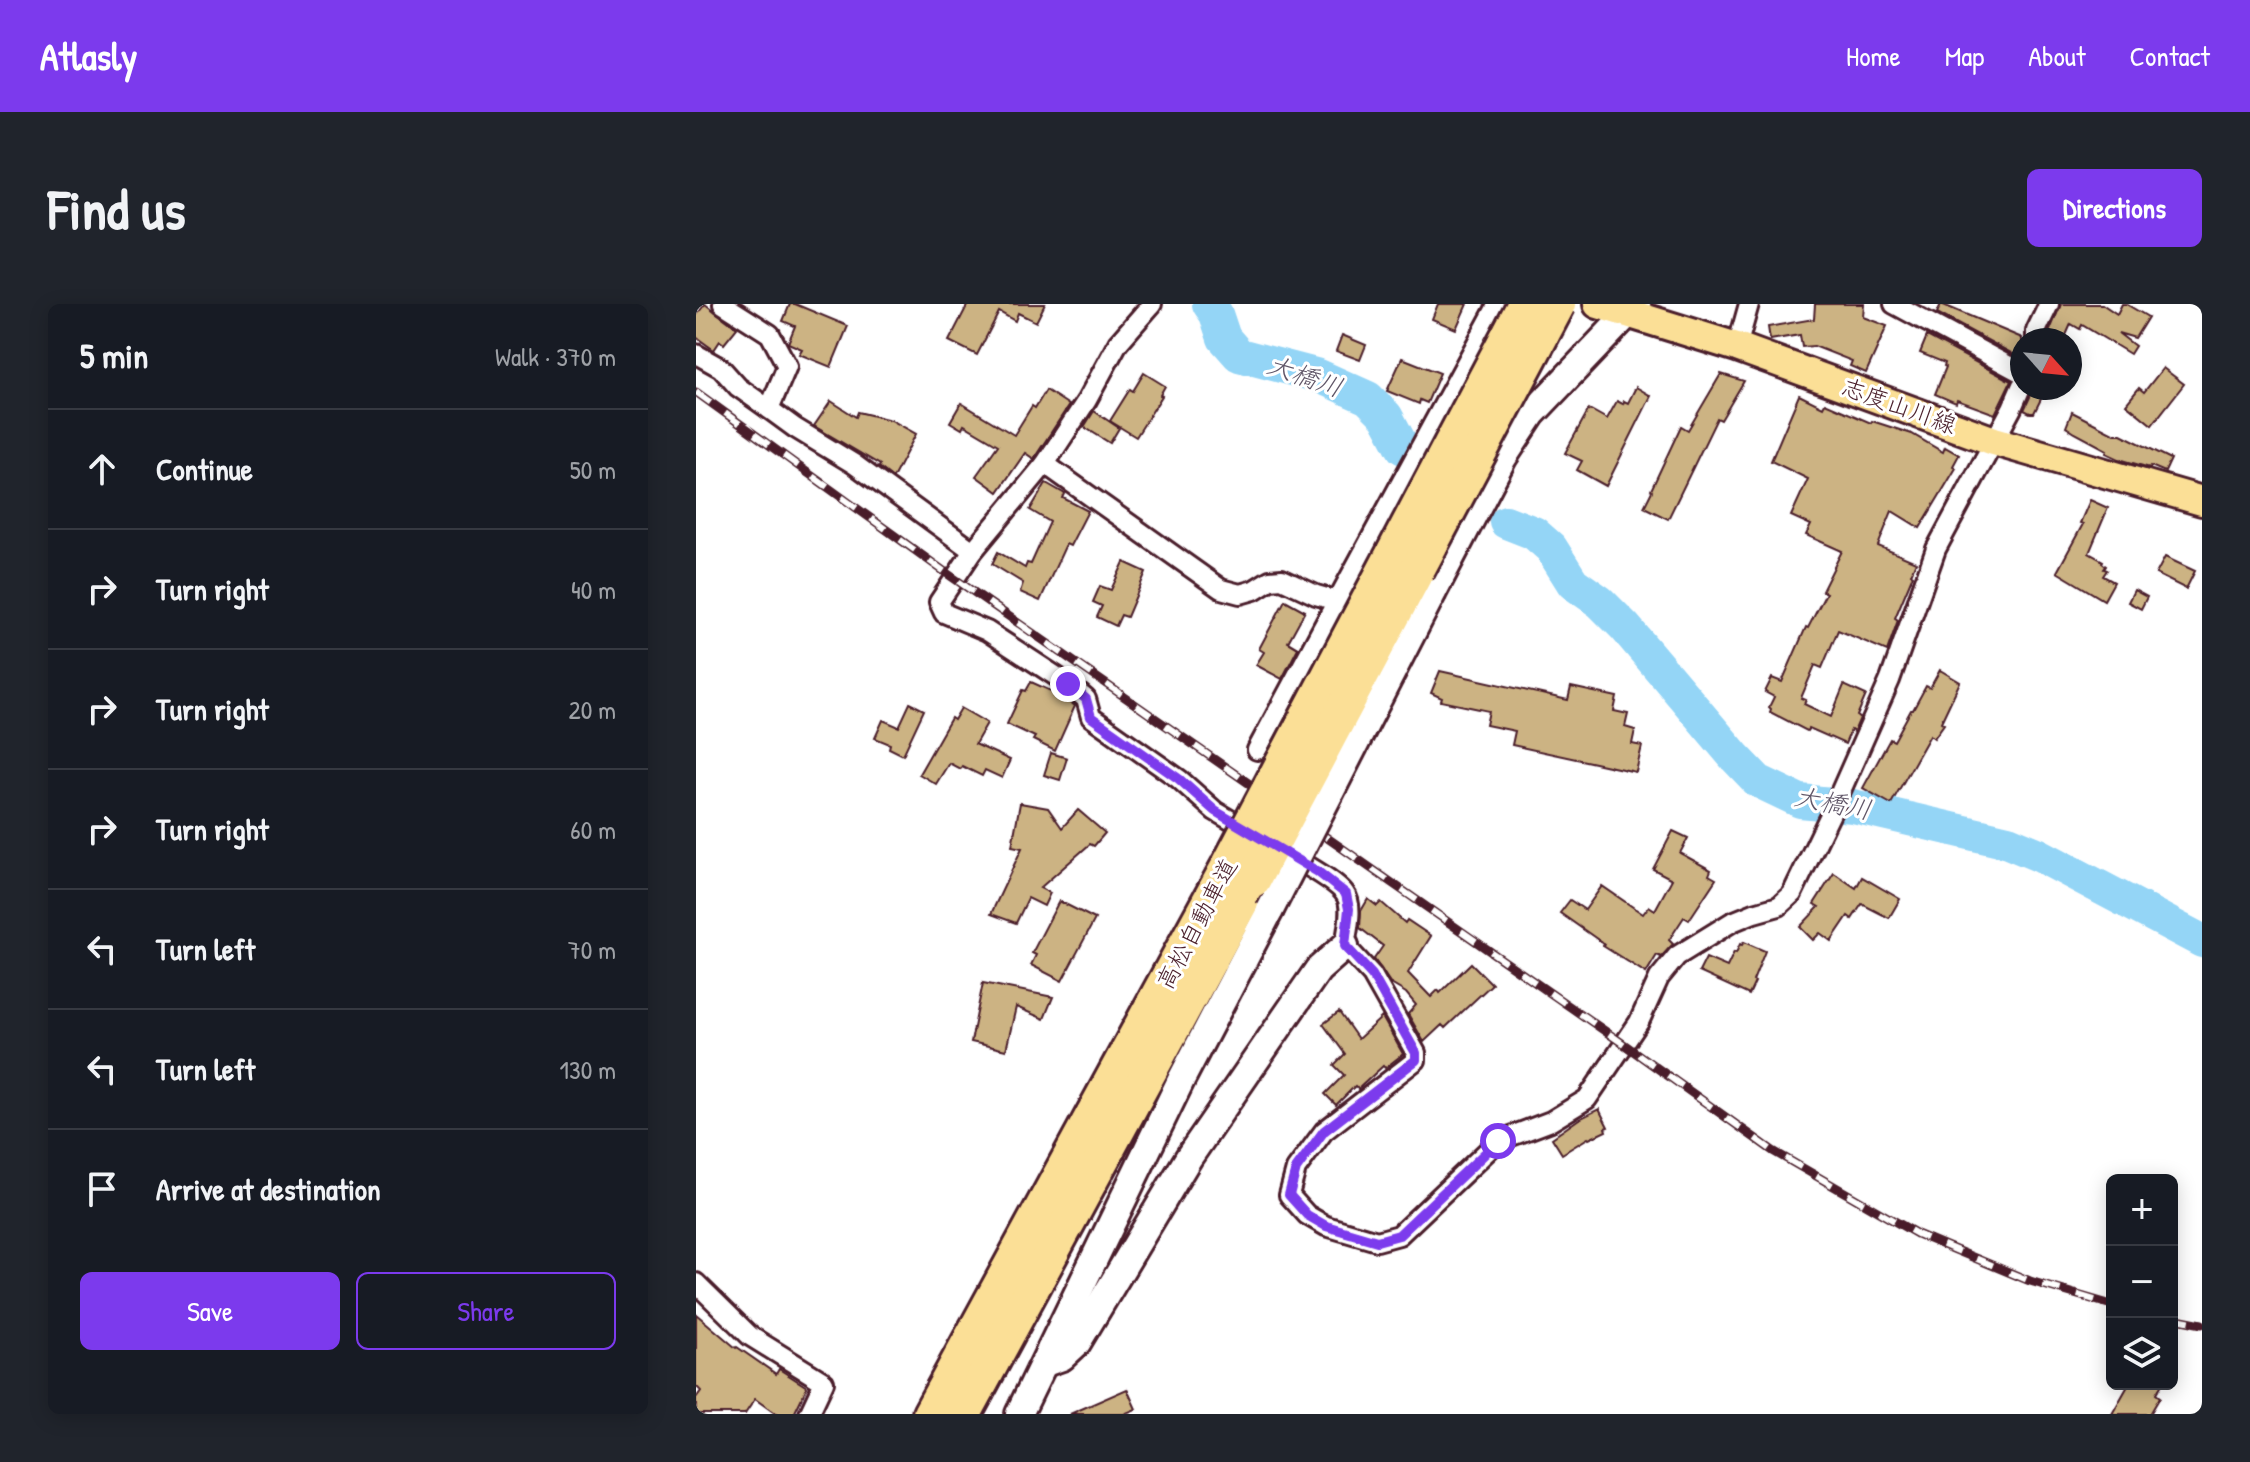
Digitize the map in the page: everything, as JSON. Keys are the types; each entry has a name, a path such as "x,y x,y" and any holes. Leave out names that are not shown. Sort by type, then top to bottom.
{"highway":[{"name":"高松自動車道","path":"964,1414 1241,872 1525,304"},
{"name":"高松自動車道","path":"930,1414 1241,872 1558,304"}],"main road":[{"name":"志度山川線","path":"1598,304 1633,309 1994,441 2202,501"}],"street":[{"path":"723,304 770,334 787,366 769,409"},
{"path":"1045,1363 1062,1357 1077,1343 1222,1108 1318,970 1345,946 1349,909 1346,894 1318,872 1215,811 1179,779 1091,717 1086,699 1068,684 987,631 944,613 939,602 973,551 1045,464 1087,400 1118,343 1152,304"},
{"path":"1257,750 1498,304"},
{"path":"1737,347 1749,304"},
{"path":"1894,304 2010,367"},
{"path":"2037,328 2049,304"},
{"path":"1019,1414 1134,1174 1503,458 1532,414 1633,309"},
{"path":"696,354 721,368 738,387 795,428 854,464 973,551"},
{"path":"1345,946 1372,975 1416,1053 1416,1060 1324,1131 1296,1169 1289,1195 1307,1215 1326,1226 1377,1241 1399,1235 1498,1141 1551,1121 1587,1099 1639,1022 1659,978 1677,956 1732,922 1779,906 1792,894 1890,680 1936,549 2014,400"},
{"path":"1045,464 1221,589 1240,594 1270,580 1282,579 1337,601"},
{"path":"696,1283 750,1336 824,1382 809,1414"}],"building":[{"path":"705,304 737,328 724,344 720,341 714,350 696,337 696,316"},
{"path":"790,304 848,326 831,367 799,354 802,349 788,343 795,326 783,321"},
{"path":"968,304 1045,304 1036,322 1018,313 1015,321 999,312 977,355 949,341"},
{"path":"1438,304 1467,304 1456,329 1432,319"},
{"path":"1815,304 1864,304 1863,317 1887,326 1866,373 1850,366 1852,361 1814,346 1802,347 1800,335 1770,340 1768,327 1814,319"},
{"path":"1941,304 2010,333 2010,353 1937,313"},
{"path":"2061,304 2102,304 2117,314 2122,304 2126,304 2148,317 2135,338 2118,333 2135,346 2130,354 2082,325 2080,328 2071,324 2069,328 2051,328"},
{"path":"1342,335 1366,345 1360,360 1336,351"},
{"path":"1927,336 2010,380 1995,414 1935,394 1945,363 1920,353"},
{"path":"1402,358 1440,373 1427,403 1420,400 1419,404 1387,391"},
{"path":"2163,368 2184,384 2152,425 2126,404 2139,388 2144,392"},
{"path":"1144,373 1165,386 1136,437 1110,421"},
{"path":"1721,374 1744,381 1721,420 1717,418 1668,519 1644,507 1681,426 1688,430"},
{"path":"1636,387 1651,396 1606,486 1577,470 1582,461 1565,453 1589,409 1607,419 1617,401 1628,403"},
{"path":"1046,390 1069,405 1034,459 1025,453 998,492 976,476 998,445 964,425 962,429 950,422 961,403 1014,435"},
{"path":"1799,395 1823,407 1825,403 1871,423 1912,434 1943,452 1945,447 1959,455 1953,466 1956,468 1920,528 1892,511 1878,546 1916,562 1895,618 1898,620 1887,651 1838,630 1822,668 1815,665 1801,698 1806,700 1804,704 1831,717 1844,685 1866,695 1854,732 1851,730 1845,744 1809,728 1807,731 1770,712 1774,697 1765,692 1772,678 1782,682 1806,627 1826,593 1822,591 1842,551 1806,535 1811,525 1791,516 1808,479 1771,461"},
{"path":"2029,400 2040,400 2034,413 2024,410"},
{"path":"831,401 856,417 858,412 891,420 916,434 893,478 880,465 814,426"},
{"path":"1094,411 1119,428 1110,443 1084,427"},
{"path":"2072,412 2171,459 2165,472 2119,459 2075,433 2066,427"},
{"path":"1046,483 1065,494 1063,498 1088,511 1070,546 1066,544 1040,601 1020,592 1023,583 992,564 998,552 1025,568 1027,563 1031,564 1050,522 1030,510"},
{"path":"2090,500 2108,508 2089,553 2103,561 2107,570 2103,576 2114,582 2104,600 2057,572 2083,524 2080,523"},
{"path":"2165,557 2195,571 2186,589 2156,574"},
{"path":"1124,562 1146,572 1127,617 1121,615 1116,626 1097,617 1102,606 1093,602 1100,586 1111,590"},
{"path":"2134,590 2147,597 2141,609 2128,602"},
{"path":"1285,600 1305,611 1288,642 1298,648 1282,679 1256,665 1264,652 1259,649"},
{"path":"1940,670 1960,682 1941,722 1944,724 1934,738 1930,735 1891,804 1863,788 1890,739 1894,741 1926,686 1930,688"},
{"path":"1440,671 1568,700 1571,687 1617,697 1614,711 1628,714 1625,727 1635,730 1632,744 1642,746 1636,772 1512,745 1515,731 1486,725 1489,711 1441,701 1442,698 1431,693"},
{"path":"1031,682 1053,692 1054,689 1075,706 1055,751 1007,724 1023,690 1026,691"},
{"path":"910,703 924,710 903,755 889,748 890,744 875,738 883,720 899,727"},
{"path":"961,708 987,723 975,744 1010,760 1002,778 985,770 982,776 949,763 936,784 919,774 951,718 954,720"},
{"path":"1051,753 1067,758 1060,780 1044,775"},
{"path":"1020,803 1048,808 1062,828 1078,810 1105,833 1094,846 1090,844 1040,888 1050,893 1044,906 1028,898 1016,923 991,914 1022,848 1012,846"},
{"path":"1673,831 1688,838 1680,853 1711,870 1709,875 1716,879 1689,920 1684,917 1669,940 1673,944 1661,957 1657,955 1646,973 1603,946 1560,913 1570,900 1585,910 1602,886 1643,914 1649,906 1655,910 1672,879 1653,869"},
{"path":"1834,873 1856,888 1862,877 1900,899 1889,918 1862,904 1852,919 1848,916 1831,941 1820,933 1813,940 1800,927 1819,907 1814,904"},
{"path":"1368,899 1377,906 1381,902 1405,923 1407,920 1431,936 1408,973 1431,997 1438,990 1440,993 1471,963 1492,984 1445,1028 1442,1025 1424,1042 1408,1014 1416,1005 1406,993 1391,984 1374,959 1383,946 1360,928 1361,911"},
{"path":"1059,901 1095,919 1062,981 1031,965 1036,955 1032,953"},
{"path":"1744,942 1765,951 1749,995 1699,972 1706,958 1727,967 1734,952"},
{"path":"983,983 1053,997 1044,1019 1016,1007 1006,1050 971,1042"},
{"path":"1339,1012 1358,1039 1382,1017 1403,1054 1385,1068 1383,1066 1358,1089 1355,1086 1336,1105 1325,1094 1344,1075 1334,1065 1345,1054 1323,1024"},
{"path":"1599,1109 1608,1127 1606,1131 1562,1154 1552,1138"},
{"path":"696,1314 736,1348 776,1374 779,1369 807,1387 794,1414 776,1414 755,1399 745,1414 696,1414 696,1398 701,1391 696,1386"},
{"path":"1127,1389 1136,1409 1124,1414 1070,1414"},
{"path":"2126,1390 2158,1390 2156,1394 2160,1397 2150,1414 2112,1414"}],"waterway":[{"name":"大橋川","path":"1209,304 1224,338 1239,355 1319,376 1368,398 1386,416 1403,448"},
{"name":"大橋川","path":"1506,522 1534,533 1551,548 1573,583 1600,602 1625,627 1758,781 1800,801 1853,806 2008,842 2039,855 2202,941"}],"railway":[{"path":"696,392 945,572 1773,1151 1917,1234 2030,1281 2106,1303"},
{"path":"2178,1319 2202,1324"}],"route":[{"path":"1068,684 1086,699 1091,717 1179,779 1215,811 1318,872 1346,894 1349,909 1345,946 1372,975 1416,1053 1416,1060 1324,1131 1296,1169 1289,1195 1307,1215 1326,1226 1377,1241 1399,1235 1498,1141"}]}
